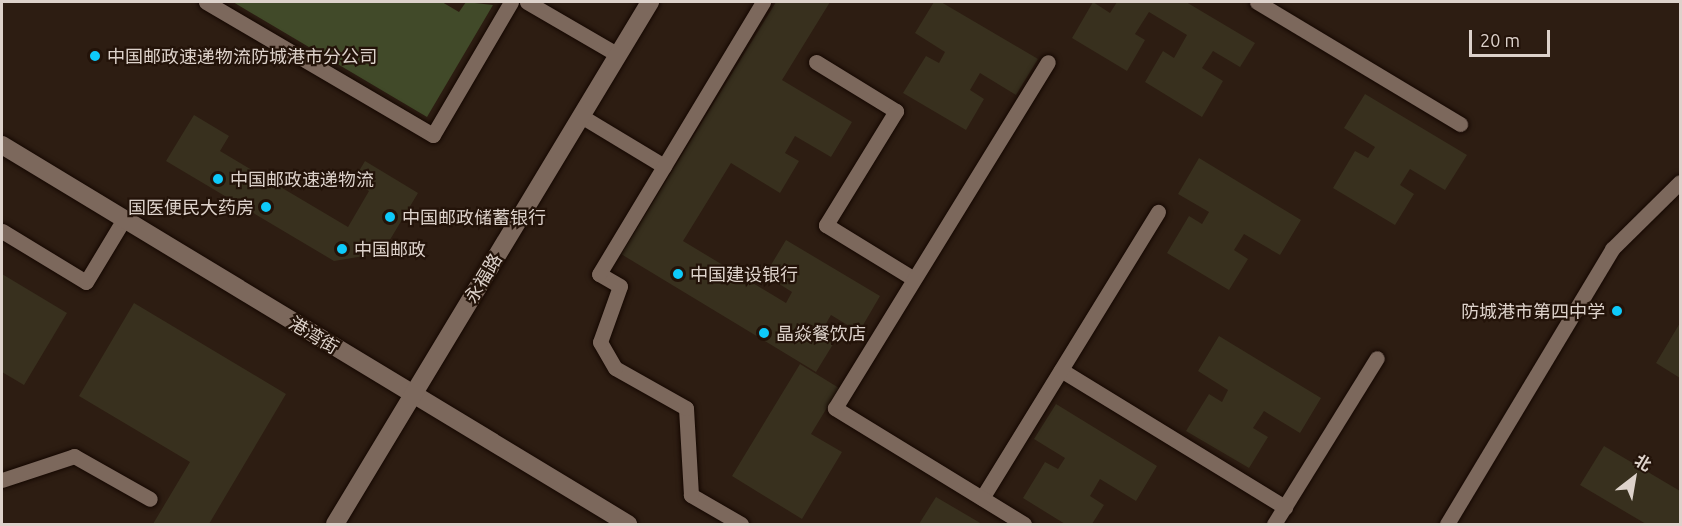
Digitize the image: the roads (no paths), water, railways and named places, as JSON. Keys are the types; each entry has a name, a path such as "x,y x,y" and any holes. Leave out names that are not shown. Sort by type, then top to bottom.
{"street":[{"name":"永福路","path":"335,525 650,2"},
{"name":"港湾街","path":"2,145 628,525"}],"lane":[{"path":"206,2 433,135 512,2"},
{"path":"527,2 618,55"},
{"path":"741,525 691,495 686,408 615,368 600,342 620,286 599,274 763,2"},
{"path":"1257,2 1460,124"},
{"path":"816,62 896,111 826,225 914,279"},
{"path":"1024,525 835,408 1048,62"},
{"path":"581,116 664,166"},
{"path":"1447,525 1612,249 1680,182"},
{"path":"982,498 1158,212"},
{"path":"2,231 86,282 124,219"},
{"path":"1274,525 1377,358"},
{"path":"1061,370 1285,507"},
{"path":"2,480 74,456 150,499"}],"place":[{"name":"中国邮政速递物流防城港市分公司","path":"95,56"},
{"name":"中国邮政速递物流","path":"218,179"},
{"name":"国医便民大药房","path":"266,207"},
{"name":"中国邮政储蓄银行","path":"390,217"},
{"name":"中国邮政","path":"342,249"},
{"name":"中国建设银行","path":"678,274"},
{"name":"防城港市第四中学","path":"1617,311"},
{"name":"晶焱餐饮店","path":"764,333"}]}
